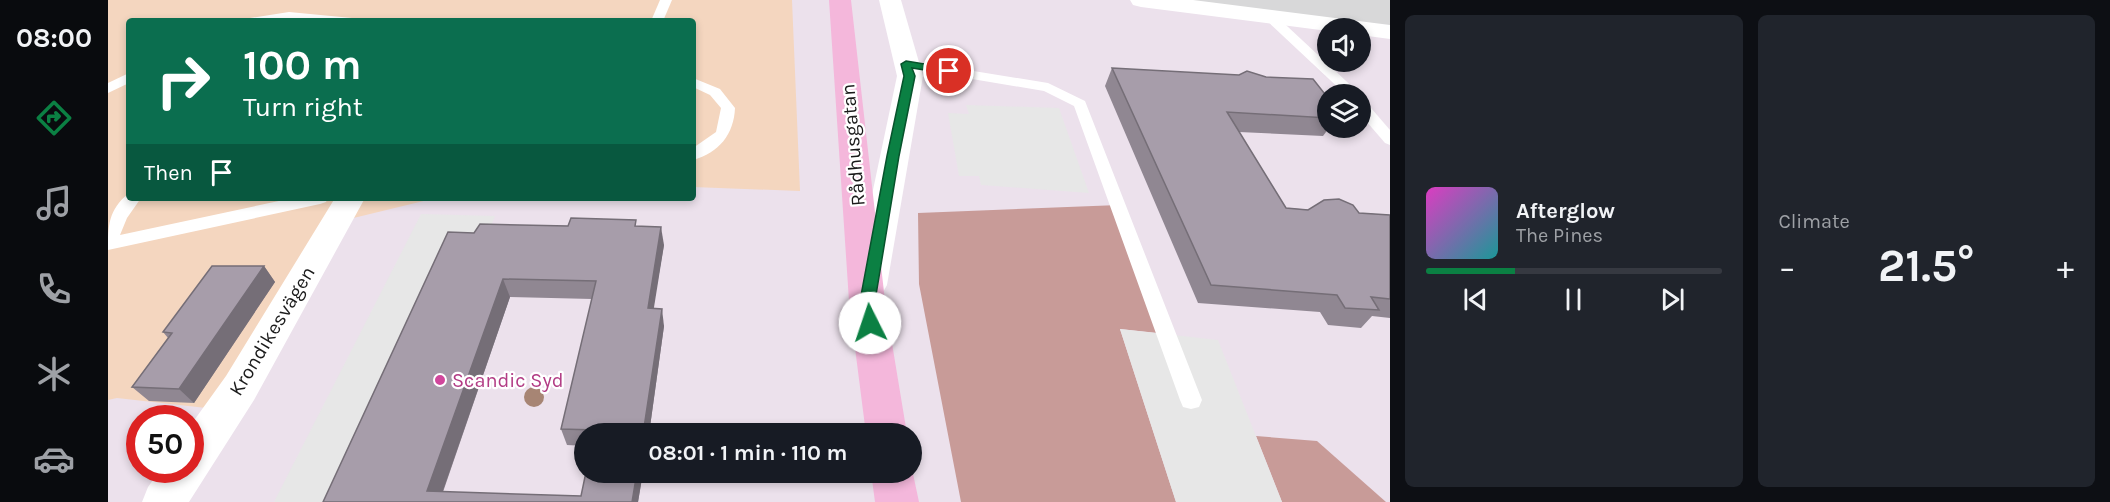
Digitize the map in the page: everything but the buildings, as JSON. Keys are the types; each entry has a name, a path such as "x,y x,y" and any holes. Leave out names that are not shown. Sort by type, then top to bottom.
{"main road":[{"name":"Rådhusgatan","path":"840,0 867,301 885,423"},
{"path":"894,483 897,502"}],"street":[{"path":"867,301 910,76 890,0"},
{"path":"1141,0 1390,32"},
{"path":"1252,0 1269,16"},
{"name":"Krondikesvägen","path":"204,441 240,388 348,201"},
{"path":"164,502 176,483"}],"lane":[{"path":"658,18 666,0"},
{"path":"266,18 292,16 314,18"},
{"path":"1269,16 1342,84"},
{"path":"902,50 1048,87 1080,104 1191,400"},
{"path":"108,89 126,79"},
{"path":"696,83 715,92 728,108 727,126 715,142 696,153"},
{"path":"1371,117 1390,140"},
{"path":"108,243 119,216 131,201"},
{"path":"108,243 306,201"}],"shaded area":[{"path":"108,0 792,0 800,191 696,187 696,18 126,18 126,201 424,201 337,222 224,410 204,408 204,405 179,405 117,398 108,400"},
{"path":"1141,0 1390,0 1390,32 1371,29 1371,18 1317,18 1317,22"},
{"path":"966,105 1059,108 1089,193 981,185 979,176 959,176 948,113 969,114"},
{"path":"1119,205 1167,334 1120,329 1176,502 961,502 919,284 918,213"},
{"path":"421,214 495,216 481,251 346,502 274,502"},
{"path":"1120,329 1218,340 1282,502 1176,502"},
{"path":"1256,436 1317,441 1386,502 1282,502"}],"place":[{"name":"Scandic Syd","path":"440,380"}],"route":[{"path":"870,323 867,301 910,76 906,64 949,71"}]}
